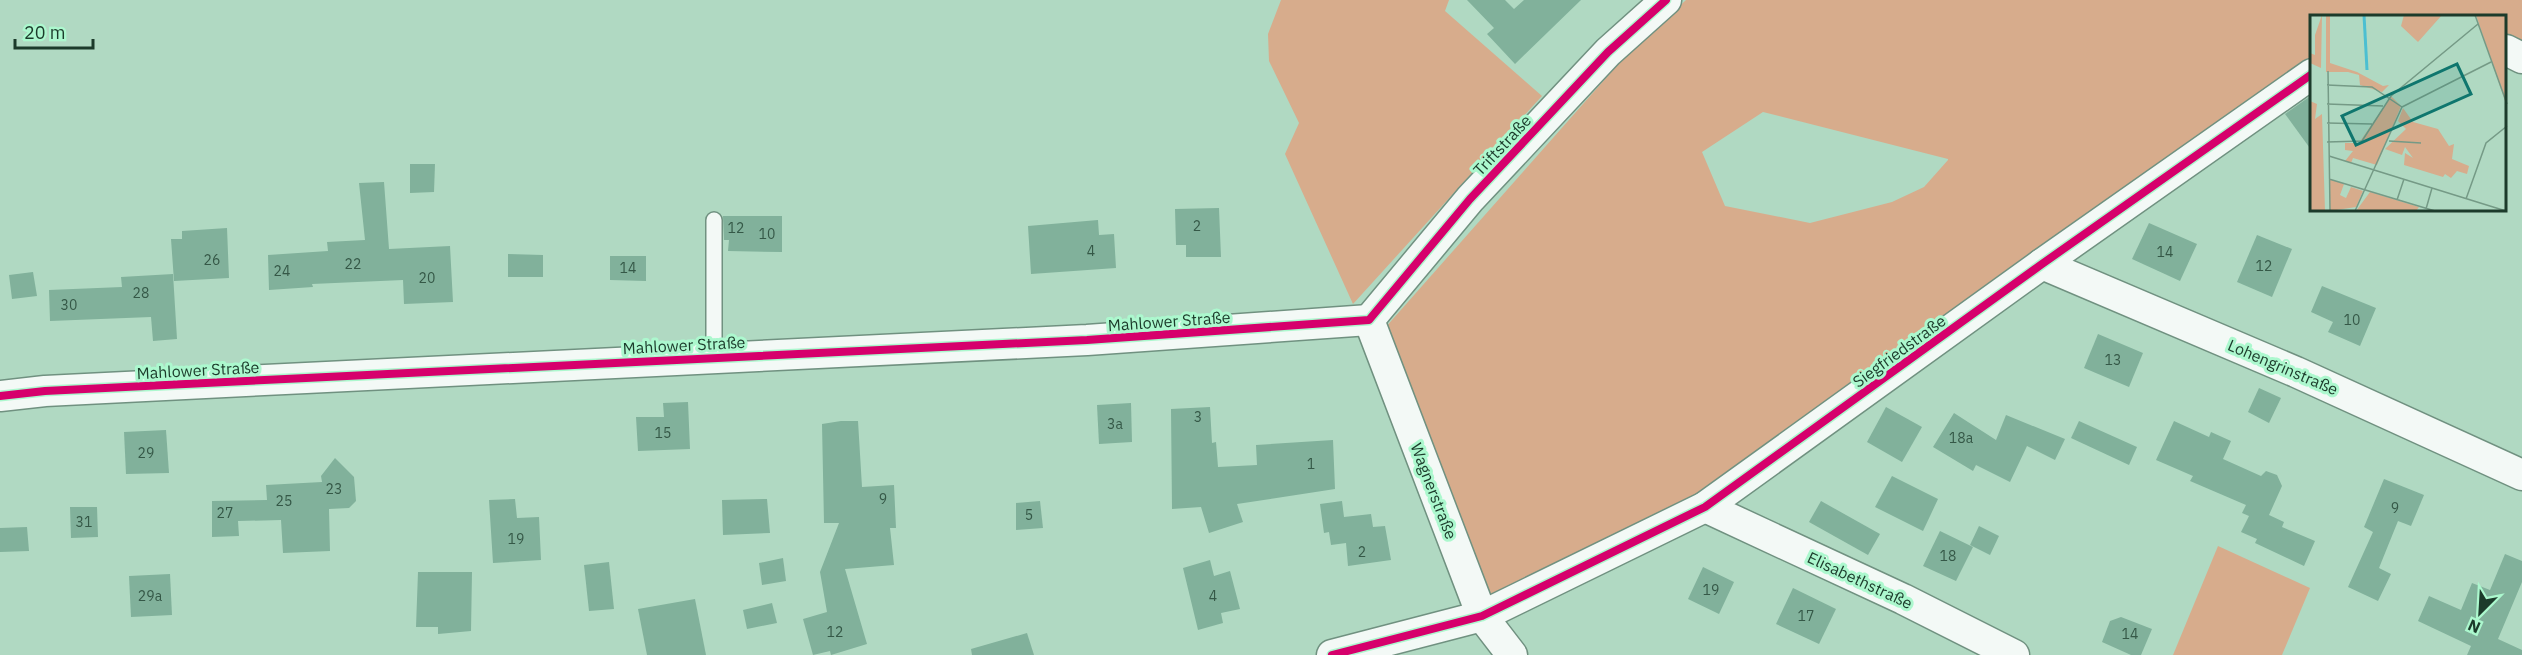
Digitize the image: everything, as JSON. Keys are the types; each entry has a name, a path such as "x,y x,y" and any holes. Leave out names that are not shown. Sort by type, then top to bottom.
{"street":[{"name":"Triftstraße","path":"1369,320 1486,182 1608,51 1666,0"},
{"path":"2507,51 2522,58"},
{"name":"Siegfriedstraße","path":"1332,655 1482,616 1705,507 2042,264 2310,75"},
{"name":"Lohengrinstraße","path":"2042,264 2296,372 2522,475"},
{"name":"Mahlower Straße","path":"0,396 714,357 1087,340 1369,320"},
{"name":"Wagnerstraße","path":"1369,320 1482,616 1512,655"},
{"name":"Elisabethstraße","path":"1705,507 1903,599 2014,655"}],"lane":[{"path":"714,220 714,357"}],"shaded area":[{"path":"1281,0 1449,0 1445,11 1542,96 1353,304 1285,154 1299,123 1269,61 1268,34"},
{"path":"1686,0 2522,0 2522,58 2507,50 2507,15 2310,15 2310,75 1705,507 1482,616 1369,346 1621,61","holes":["1763,112 1948,160 1924,187 1892,202 1810,223 1725,206 1702,152"]},
{"path":"2218,546 2310,588 2282,655 2173,655"}],"building":[{"path":"1467,0 1505,0 1514,9 1524,0 1581,0 1515,64 1487,34 1494,28"},
{"path":"2310,96 2310,148 2285,114"},
{"path":"410,164 435,164 434,192 410,193"},
{"path":"384,182 389,249 450,246 453,302 404,304 403,280 312,284 313,287 269,290 268,255 328,251 327,242 365,240 359,183"},
{"path":"1219,208 1221,257 1186,257 1186,245 1176,245 1175,209"},
{"path":"723,216 782,216 782,252 728,251 729,240 724,240"},
{"path":"1098,220 1099,235 1114,234 1116,268 1031,274 1028,226"},
{"path":"2149,223 2197,244 2180,281 2132,259"},
{"path":"227,228 229,278 174,281 171,239 182,239 182,231"},
{"path":"2257,235 2292,249 2272,297 2237,282"},
{"path":"508,254 543,255 543,277 508,277"},
{"path":"610,256 646,256 646,281 610,280"},
{"path":"33,272 37,296 12,299 9,275"},
{"path":"173,274 177,339 153,341 151,317 50,321 49,290 122,287 121,277"},
{"path":"2322,286 2376,308 2360,346 2328,332 2333,322 2311,312"},
{"path":"2098,334 2143,353 2129,387 2084,368"},
{"path":"2259,388 2281,398 2269,423 2248,412"},
{"path":"688,402 690,449 638,451 636,417 664,417 663,403"},
{"path":"1131,403 1132,442 1099,444 1097,405"},
{"path":"1210,407 1212,443 1216,442 1218,467 1257,465 1256,445 1333,440 1335,489 1237,504 1243,522 1209,533 1201,507 1172,509 1171,409"},
{"path":"1886,407 1922,427 1902,462 1867,442"},
{"path":"1954,413 1996,440 2006,415 2065,439 2055,460 2027,446 2010,482 1976,465 1973,471 1933,447"},
{"path":"858,421 862,487 894,485 896,528 890,528 894,565 845,569 867,644 831,655 830,651 813,655 803,619 827,612 820,572 839,523 824,523 822,424"},
{"path":"2079,421 2137,447 2129,465 2071,438"},
{"path":"2174,421 2209,437 2211,432 2231,441 2223,459 2261,476 2266,471 2277,475 2282,486 2269,515 2284,522 2282,527 2315,541 2304,566 2255,543 2257,539 2241,532 2249,516 2242,513 2246,505 2190,481 2193,476 2156,460"},
{"path":"166,430 169,473 126,474 124,432"},
{"path":"335,458 354,477 356,501 349,508 329,509 330,551 283,553 281,520 238,521 239,536 212,537 212,501 267,500 266,485 322,482 321,476"},
{"path":"1892,476 1938,499 1923,531 1875,507"},
{"path":"2384,479 2424,495 2411,526 2398,521 2379,568 2391,574 2378,601 2348,587 2373,532 2364,527"},
{"path":"515,499 517,518 539,517 541,560 493,563 489,500"},
{"path":"767,499 770,533 723,535 722,500"},
{"path":"1040,501 1043,528 1016,530 1016,503"},
{"path":"1342,501 1344,517 1371,514 1373,527 1385,526 1391,560 1348,566 1346,543 1331,545 1329,532 1324,533 1320,504"},
{"path":"1821,501 1880,534 1868,555 1809,522"},
{"path":"70,507 97,507 98,537 71,538"},
{"path":"1979,526 1999,536 1990,555 1970,545"},
{"path":"27,527 29,551 0,552 0,528"},
{"path":"1940,531 1973,547 1956,581 1923,566"},
{"path":"2505,554 2522,561 2522,582 2498,639 2522,650 2522,655 2467,655 2471,646 2418,621 2429,596 2461,610 2472,583 2490,590"},
{"path":"783,558 786,581 762,585 759,563"},
{"path":"1210,560 1214,576 1230,571 1240,609 1221,613 1223,623 1198,630 1183,568"},
{"path":"609,562 614,609 589,611 584,565"},
{"path":"1703,567 1734,582 1719,614 1688,599"},
{"path":"418,572 472,572 471,631 438,634 438,627 416,627"},
{"path":"170,574 172,615 131,617 129,576"},
{"path":"1793,588 1836,609 1819,644 1776,624"},
{"path":"695,599 706,655 647,655 638,609"},
{"path":"772,603 777,623 747,629 743,610"},
{"path":"2121,617 2152,629 2141,655 2131,655 2102,642 2110,621"},
{"path":"1027,633 1034,655 972,655 971,649"}],"cycle path":[{"path":"0,396 45,391 1087,340 1369,320 1470,199 1608,52 1666,0"},
{"path":"1332,655 1482,616 1705,507 2042,264 2310,75"}]}
